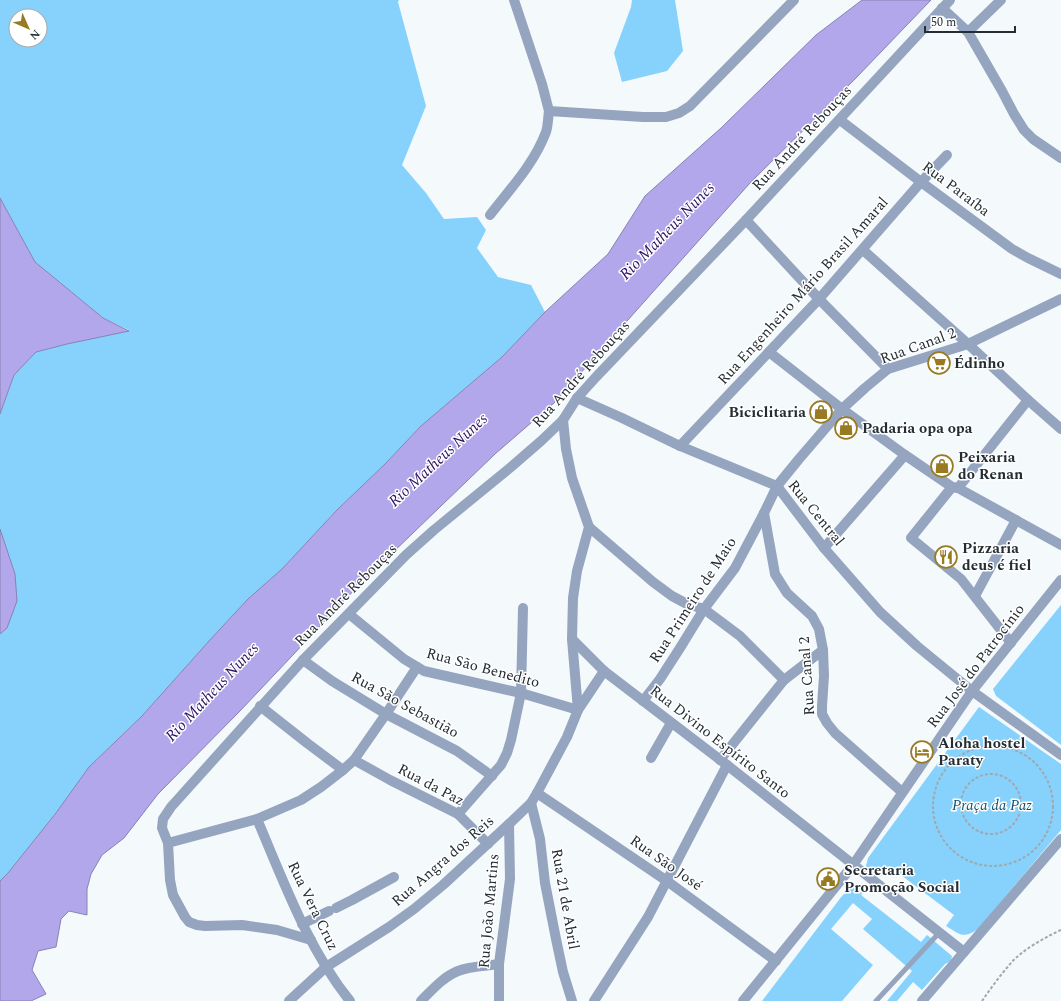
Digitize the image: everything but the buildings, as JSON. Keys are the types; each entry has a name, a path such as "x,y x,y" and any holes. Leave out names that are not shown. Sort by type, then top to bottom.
{"street":[{"path":"490,215 526,169 539,148 546,131 549,111 542,84 514,0"},
{"path":"549,111 643,117 666,117 679,112 690,106 699,98 794,0"},
{"name":"Rua André Rebouças","path":"168,843 162,828 163,819 171,806 260,706 406,555 434,530 512,467 563,420 577,398 596,376 746,220 950,0"},
{"path":"968,32 1001,0"},
{"path":"942,8 968,32 1024,130 1033,139 1061,158"},
{"name":"Rua Paraíba","path":"840,120 1012,249 1061,274"},
{"name":"Rua Engenheiro Mário Brasil Amaral","path":"680,446 819,299 921,182 947,155"},
{"path":"746,220 819,299 888,369"},
{"path":"863,250 1061,429"},
{"name":"Rua Canal 2","path":"902,792 826,723 822,714 824,676 823,650 819,629 812,616 787,593 775,574 764,513 777,486 842,409 888,369 968,344 1061,299"},
{"path":"769,352 842,409 905,455 955,488 1061,545"},
{"name":"Rua Central","path":"577,398 680,446 777,486 824,548 880,612 972,691 1061,755"},
{"path":"1011,643 961,579 912,540 912,538 1028,400"},
{"path":"563,420 566,449 572,478 589,527 653,582 672,596 687,604 704,609 740,636 784,680"},
{"path":"824,548 905,455"},
{"name":"Rua Primeiro de Maio","path":"643,700 660,679 704,609 735,568 764,513"},
{"path":"975,596 1016,520"},
{"name":"Rua Angra dos Reis","path":"578,710 572,639 573,598 577,571 589,527"},
{"name":"Rua José do Patrocínio","path":"743,1001 853,864 972,691 1061,580"},
{"path":"458,814 501,765 512,740 521,693 523,608"},
{"name":"Rua São Benedito","path":"349,614 404,659 424,671 521,693 578,710"},
{"name":"Rua Divino Espírito Santo","path":"572,639 604,671 723,762 964,952"},
{"path":"594,1001 648,917 667,881 723,762 784,680 823,650"},
{"name":"Rua São Sebastião","path":"303,660 332,681 386,714 457,751 492,776"},
{"path":"310,940 277,930 242,925 201,926 189,922 173,895 170,880 168,843 257,819 302,800 321,787 354,760 417,667"},
{"name":"Rua Angra dos Reis","path":"289,1001 326,966 414,909 488,844 530,803 537,793 567,737 578,710 604,671"},
{"path":"260,706 307,744 343,770"},
{"path":"651,758 671,723"},
{"name":"Rua da Paz","path":"354,760 458,814 488,844"},
{"name":"Rua São José","path":"537,793 667,881 776,961"},
{"name":"Rua 21 de Abril","path":"530,803 540,839 545,883 563,972 572,1001"},
{"name":"Rua Vera Cruz","path":"257,819 310,940 337,986 350,1001"},
{"name":"Rua João Martins","path":"499,1001 499,964 510,879 509,824"},
{"path":"922,1001 1061,839"},
{"path":"302,924 394,877"},
{"path":"421,1001 442,981 459,971 499,964"}],"lane":[{"path":"876,1001 939,933"}],"path":[{"path":"992,745 1013,748 1031,758 1045,774 1053,793 1053,814 1048,832 1037,848 1022,859 1004,866 986,866 974,863 952,851 940,836 933,816 933,795 940,776 954,759 972,749 992,745"},
{"path":"992,773 1002,775 1010,780 1016,787 1020,796 1021,805 1015,823 998,833 987,834 977,831 969,825 963,816 961,806 962,796 966,786 974,779 992,773"},
{"path":"982,1001 1013,960 1051,934 1061,930"}],"green space":[{"path":"0,0 399,0 398,2 426,106 402,165 426,193 444,219 477,217 486,230 477,248 498,277 531,285 545,312 502,357 421,426 385,464 337,510 282,569 248,599 142,716 89,767 56,813 0,881 0,634 7,628 15,574 0,529 0,414 14,375 36,352 129,330 103,318 35,262 0,198"},
{"path":"632,0 675,0 683,51 667,71 622,82 614,53 631,7"},
{"path":"1061,605 1061,745 996,696 993,689"},
{"name":"Praça da Paz","path":"979,707 1061,764 1061,830 978,929 969,934 962,935 946,926 954,915 889,866 881,876 872,874 866,866 868,858"},
{"path":"857,887 866,888 861,895 921,942 927,935 952,956 951,961 945,964 922,990 913,982 897,1001 887,1001 912,971 863,929 872,919 853,903 831,929 873,965 842,1001 762,1001 842,896 850,889"}],"water":[{"name":"Rio Matheus Nunes","path":"862,0 931,0 855,79 750,183 554,403 495,454 358,586 241,710 158,794 124,838 102,855 91,874 87,889 87,915 69,911 61,919 56,947 38,951 32,970 46,994 31,1001 0,1001 0,881 56,813 89,767 142,716 248,599 282,569 337,510 385,464 421,426 502,357 545,312 608,254 645,196 721,128 816,35"},
{"path":"0,198 35,262 103,318 129,331 36,352 14,375 0,414"},
{"path":"0,529 15,574 17,601 7,628 0,634"}],"place":[{"name":"Édinho","path":"939,363"},
{"name":"Biciclitaria","path":"821,412"},
{"name":"Padaria opa opa","path":"846,428"},
{"name":"Peixaria do Renan","path":"942,466"},
{"name":"Pizzaria deus é fiel","path":"946,557"},
{"name":"Aloha hostel Paraty","path":"922,752"},
{"name":"Secretaria Promoção Social","path":"828,879"}]}
